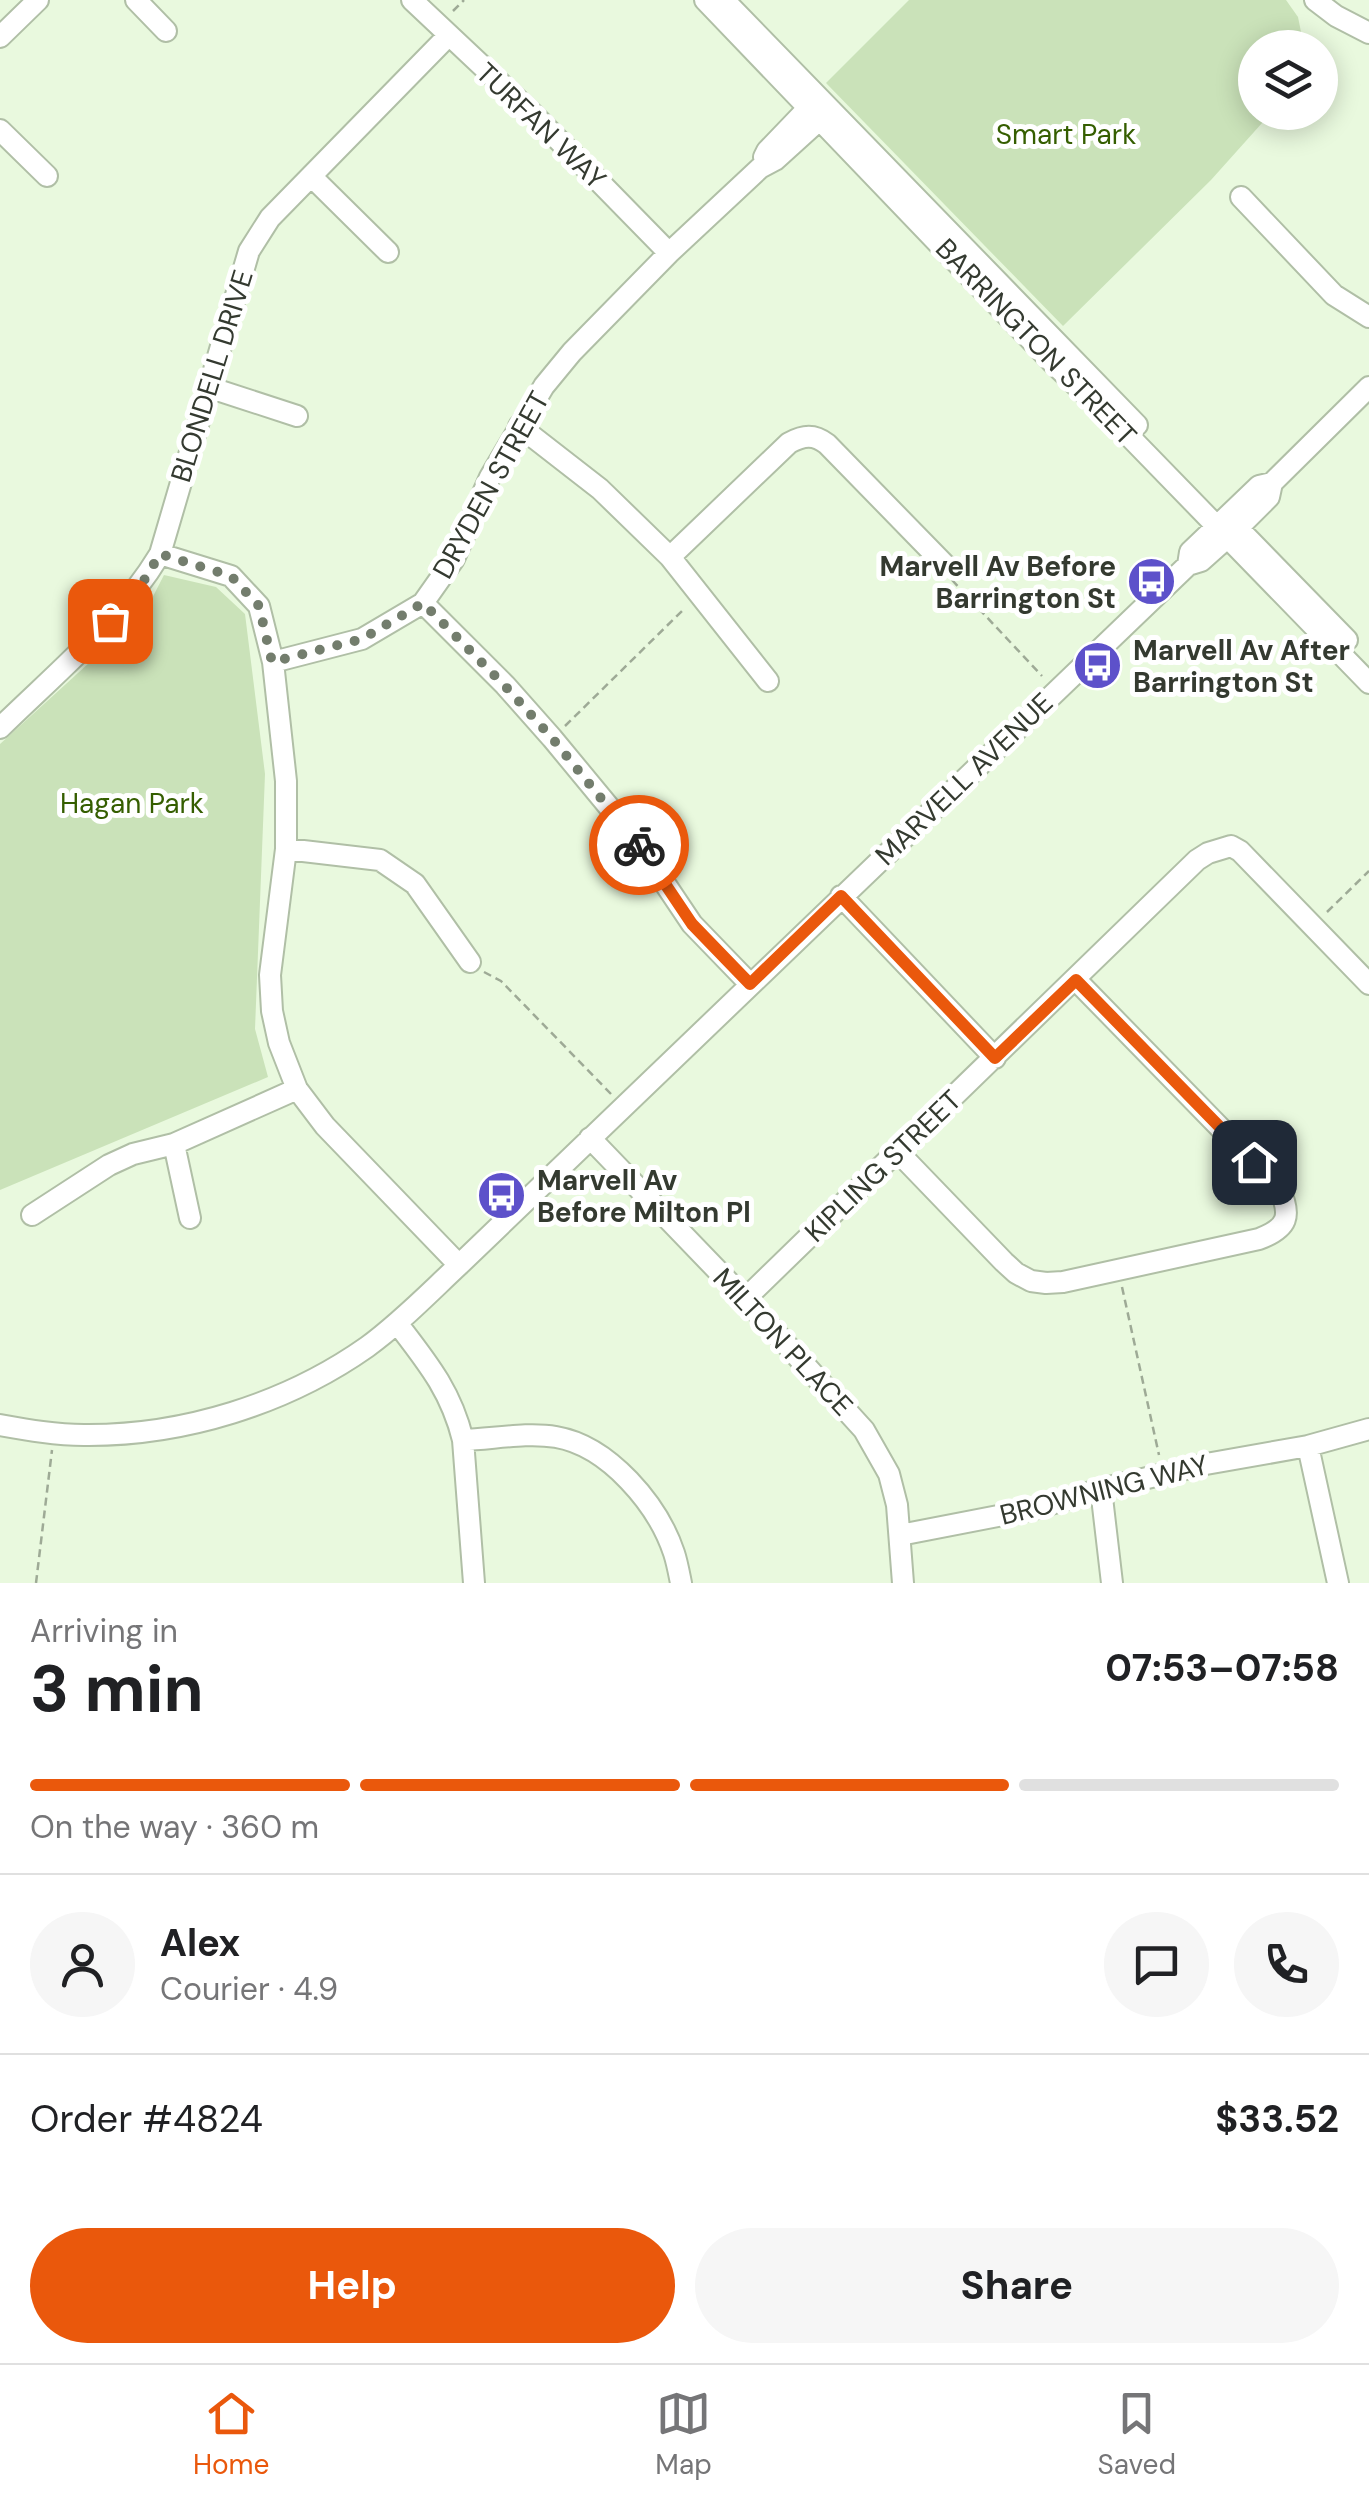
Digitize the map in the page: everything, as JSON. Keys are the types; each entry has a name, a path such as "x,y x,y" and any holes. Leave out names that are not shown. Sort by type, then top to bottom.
{"street":[{"path":"0,37 38,0"},
{"path":"136,0 166,31"},
{"name":"TURFAN WAY","path":"412,0 533,114 668,254"},
{"name":"BARRINGTON STREET","path":"704,0 819,109 1227,527 1369,664"},
{"name":"BARRINGTON STREET","path":"724,0 819,109"},
{"path":"1314,0 1369,33"},
{"name":"BLONDELL DRIVE","path":"0,728 110,621 143,582 160,554 249,252 270,218 448,36"},
{"name":"DRYDEN STREET","path":"272,662 362,639 423,603 454,559 490,477 544,386 668,254 760,168 775,160 819,109"},
{"path":"0,130 46,176"},
{"path":"311,176 388,252"},
{"path":"1241,196 1334,295 1369,316"},
{"name":"MARVELL AVENUE","path":"0,1426 82,1435 155,1430 200,1422 244,1410 291,1390 366,1347 459,1265 1188,564 1190,552 1227,527 1259,486 1272,483 1369,386"},
{"path":"208,387 297,416"},
{"path":"519,426 600,489 670,557 768,680"},
{"path":"670,557 789,443 811,428 945,565"},
{"name":"BARRINGTON STREET","path":"1227,527 1369,683"},
{"path":"160,554 231,576 259,606 272,662 286,781 286,849 270,976 272,1011 279,1043 297,1089 325,1126 459,1265"},
{"path":"423,603 552,738 633,836 692,924 750,984"},
{"name":"KIPLING STREET","path":"746,1299 1197,860 1231,846 1240,850 1369,984"},
{"path":"286,849 380,860 415,884 470,962"},
{"path":"841,896 995,1058"},
{"path":"898,1151 1016,1273 1046,1283 1258,1239 1280,1229 1287,1211 1280,1188 1076,980"},
{"path":"32,1215 109,1165 133,1154 174,1144 297,1089"},
{"name":"MILTON PLACE","path":"590,1138 746,1299 864,1430 888,1474 897,1505 903,1583"},
{"path":"174,1144 190,1218"},
{"path":"397,1323 442,1384 463,1440 474,1583"},
{"name":"BROWNING WAY","path":"900,1535 1034,1509 1163,1474 1308,1446 1369,1429"},
{"path":"463,1440 553,1436 605,1458 636,1489 666,1534 681,1583"},
{"path":"1308,1446 1338,1583"},
{"path":"1101,1489 1112,1583"}],"path":[{"path":"945,565 954,584 1056,691"},
{"path":"552,738 700,595"},
{"path":"1313,926 1369,871"},
{"path":"470,962 501,981 613,1096"},
{"path":"1118,1271 1163,1474"},
{"path":"36,1583 52,1448"}],"green space":[{"name":"Smart Park","path":"909,0 1286,0 1298,17 1301,30 1238,30 1238,130 1256,130 1211,180 1063,326 826,83"},
{"name":"Hagan Park","path":"164,575 216,587 245,614 265,774 255,1029 268,1077 0,1190 0,744 145,612"}],"way so far":[{"path":"110,621 143,582 160,554 231,576 259,606 272,662 362,639 423,603 552,738 639,845"}],"place":[{"name":"Marvell Av Before Barrington St","path":"1151,582"},
{"name":"Marvell Av After Barrington St","path":"1098,666"},
{"name":"Marvell Av Before Milton Pl","path":"502,1196"}],"route":[{"path":"639,845 692,924 750,984 841,896 995,1058 1076,980 1254,1162"}]}
